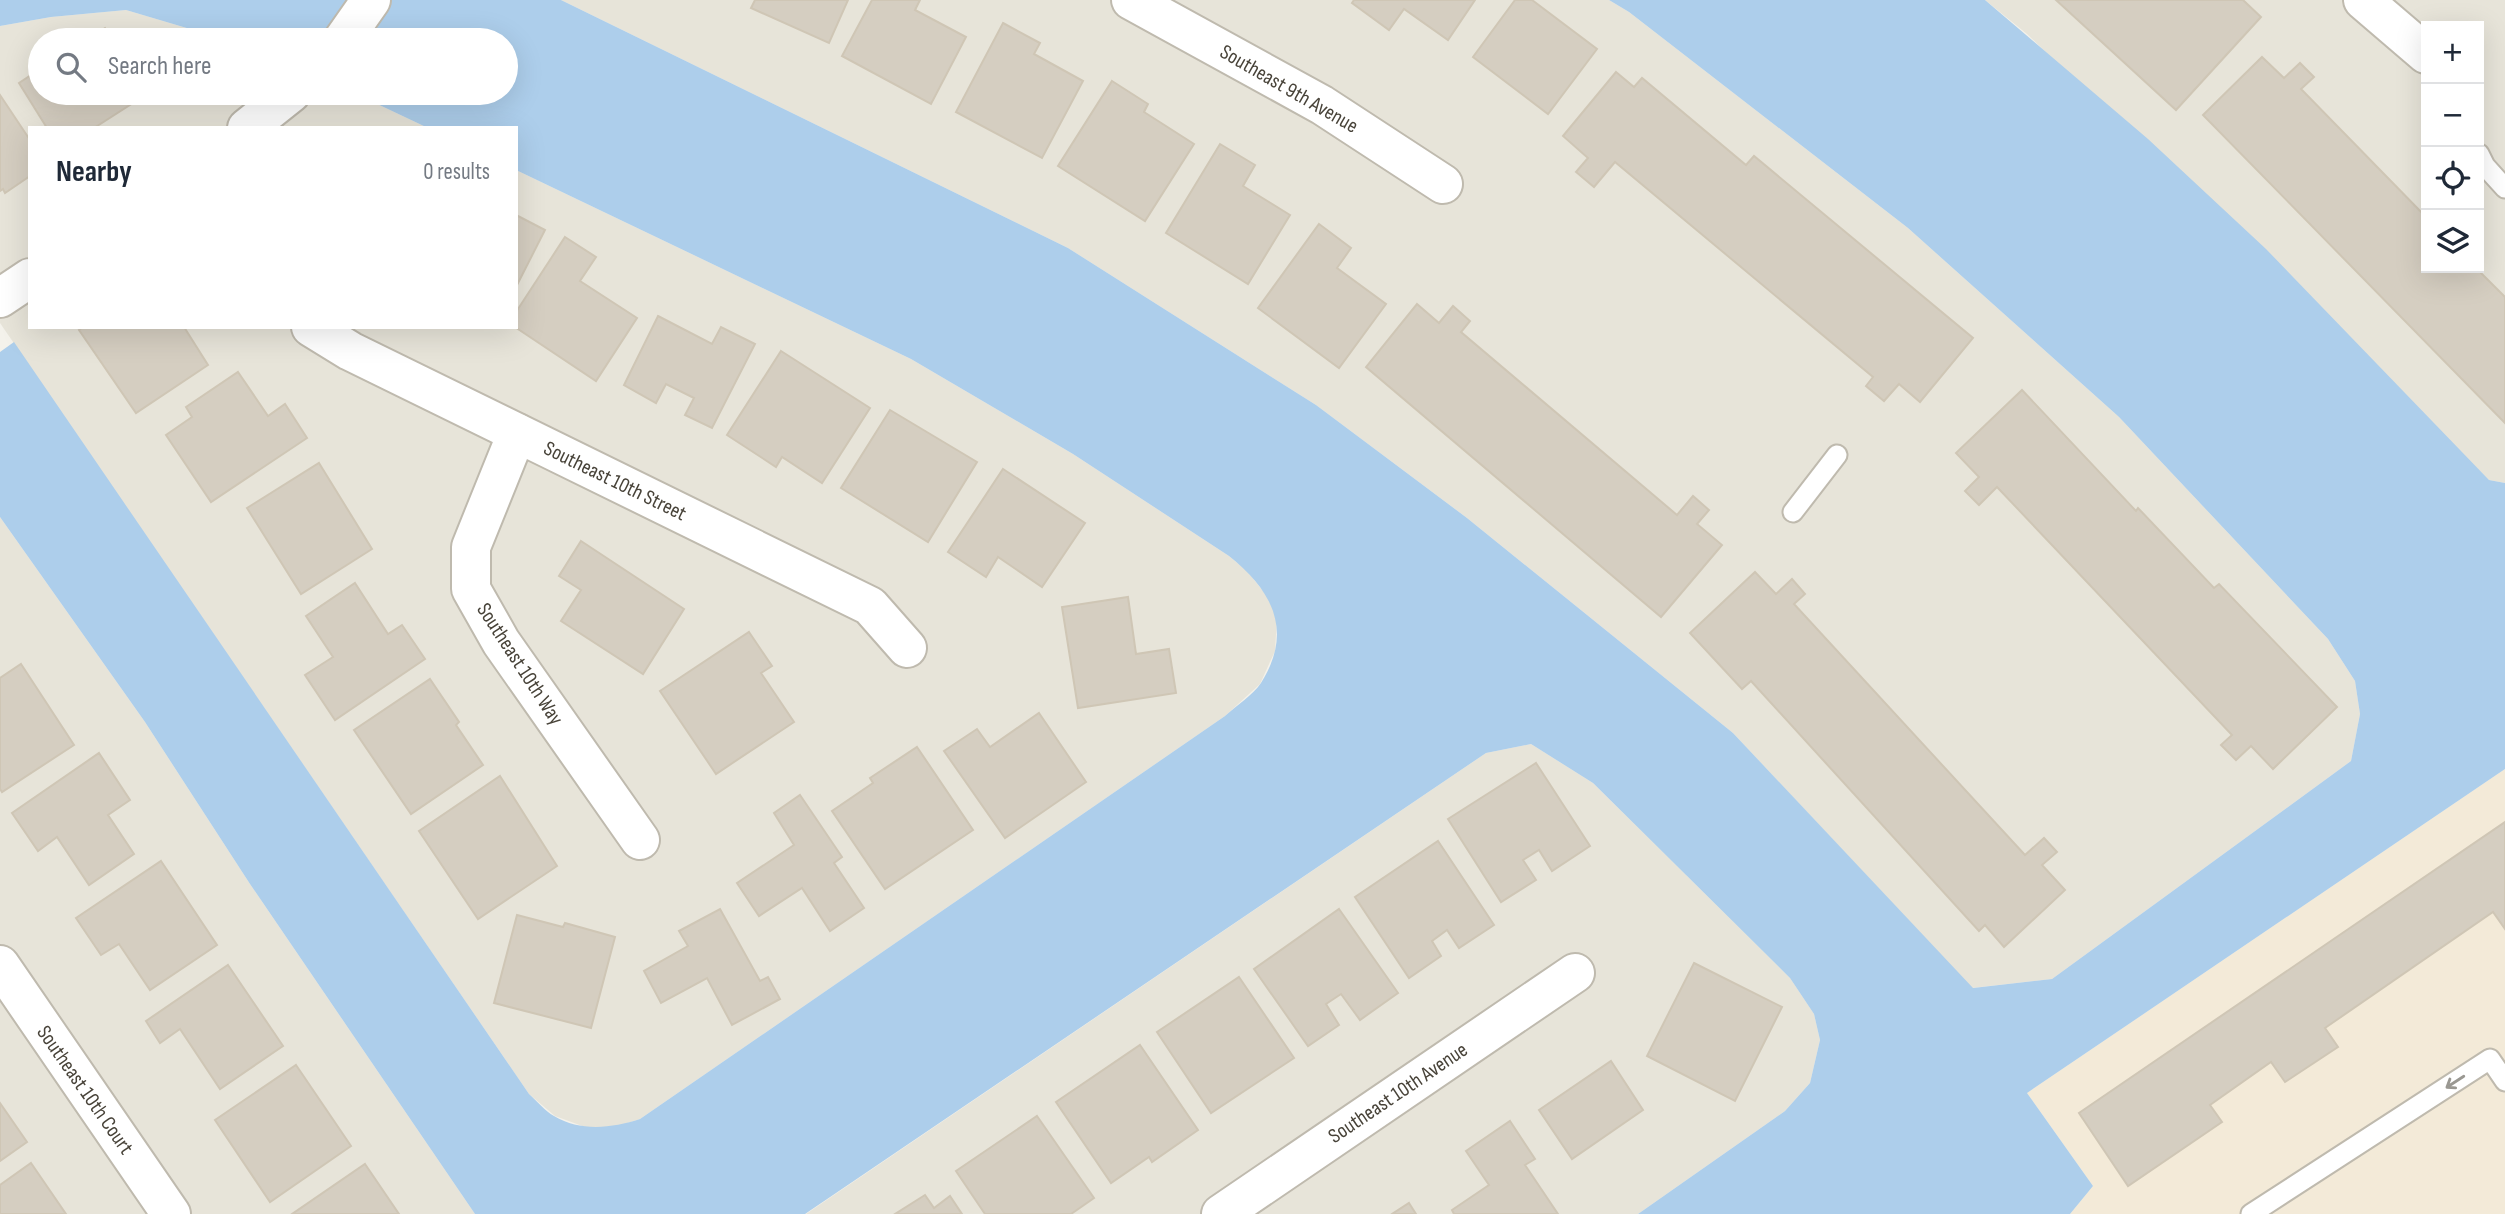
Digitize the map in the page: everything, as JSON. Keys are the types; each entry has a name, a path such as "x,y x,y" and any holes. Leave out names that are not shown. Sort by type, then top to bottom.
{"street":[{"path":"351,28 370,0"},
{"name":"Southeast 9th Avenue","path":"1131,0 1322,105 1443,184"},
{"path":"2363,0 2421,50"},
{"path":"250,126 276,105"},
{"path":"0,299 28,279"},
{"name":"Southeast 10th Street","path":"314,329 350,351 870,606 907,648"},
{"name":"Southeast 10th Way","path":"517,433 471,547 471,589 501,642 640,840"},
{"name":"Southeast 10th Court","path":"0,965 171,1214"},
{"name":"Southeast 10th Avenue","path":"1221,1214 1575,973"}],"lane":[{"path":"2484,164 2505,188"},
{"path":"1793,512 1837,454"},
{"path":"2251,1214 2490,1059 2505,1081"}],"shaded area":[{"path":"561,0 1609,0 1629,12 1908,228 2119,417 2328,639 2355,681 2360,714 2351,761 2052,979 1972,988 1733,733 1467,518 1316,405 1068,248"},
{"path":"1985,0 2505,0 2505,483 2489,480 2027,34"},
{"path":"126,10 187,28 28,28 28,105 379,105 424,126 28,126 28,329 518,329 518,171 911,359 1073,454 1229,556 1247,571 1267,596 1277,618 1275,651 1260,684 1225,716 640,1119 615,1127 585,1127 555,1116 529,1094 0,323 0,26 51,17"},
{"path":"0,517 145,722 250,884 475,1214 0,1214"},
{"path":"1531,744 1593,783 1790,978 1814,1014 1820,1040 1810,1083 1785,1111 1638,1214 806,1214 1486,753"},
{"path":"2505,769 2505,1214 2070,1214 2093,1186 2027,1093"}],"water":[{"path":"0,0 561,0 1068,248 1316,405 1467,518 1733,733 1973,988 2052,979 2351,761 2360,714 2355,681 2328,639 2119,417 1908,228 1629,12 1609,0 1985,0 2148,139 2266,249 2489,480 2505,483 2505,769 2027,1093 2093,1186 2070,1214 1638,1214 1785,1111 1810,1083 1820,1040 1814,1014 1790,978 1593,783 1531,744 1486,753 805,1214 475,1214 250,884 145,722 0,517 0,352 14,342 529,1094 551,1114 575,1124 597,1127 640,1119 1225,716 1258,687 1271,664 1277,629 1274,613 1257,583 1229,556 1073,454 911,359 518,171 518,126 424,126 379,105 518,105 518,28 187,28 126,10 51,17 0,26"}],"building":[{"path":"755,0 848,0 829,43 751,8"},
{"path":"872,0 920,0 915,10 966,37 931,104 842,56"},
{"path":"1354,0 1475,0 1448,40 1404,9 1389,30 1352,3"},
{"path":"1515,0 1532,0 1597,49 1548,114 1473,57"},
{"path":"2056,0 2243,0 2261,17 2176,110"},
{"path":"1003,23 1040,43 1034,54 1083,81 1042,158 956,112"},
{"path":"2262,57 2284,78 2300,63 2314,77 2301,89 2421,212 2421,273 2481,273 2505,297 2505,423 2203,115"},
{"path":"1616,72 1634,87 1642,78 1746,165 1754,156 1973,338 1920,402 1899,384 1884,401 1866,386 1873,377 1615,162 1594,187 1576,172 1588,158 1563,136"},
{"path":"28,77 28,97 19,83"},
{"path":"1112,81 1148,104 1144,112 1194,144 1145,221 1058,166"},
{"path":"0,95 28,137 28,177 5,193 3,189 0,191"},
{"path":"33,105 130,105 97,126 46,126"},
{"path":"1220,144 1255,165 1243,186 1290,215 1248,284 1166,233"},
{"path":"518,216 545,230 518,283"},
{"path":"1319,224 1351,248 1337,268 1386,304 1339,368 1258,308"},
{"path":"565,237 596,257 580,281 637,318 596,381 518,329 518,309"},
{"path":"1417,304 1439,323 1453,306 1470,321 1461,332 1677,515 1693,496 1709,510 1697,524 1722,545 1661,617 1366,367"},
{"path":"658,316 712,344 721,327 755,344 712,428 685,415 694,398 666,384 656,403 624,385"},
{"path":"185,329 208,365 136,413 79,330"},
{"path":"781,351 870,408 822,483 782,457 776,467 727,435"},
{"path":"238,372 268,416 285,404 307,438 211,502 166,435 192,417 186,407"},
{"path":"2022,390 2136,511 2138,508 2214,588 2219,584 2337,707 2273,769 2251,746 2236,760 2221,745 2232,735 1997,487 1979,505 1965,491 1979,477 1956,453"},
{"path":"890,410 977,462 928,542 841,488"},
{"path":"319,463 372,549 301,594 247,508"},
{"path":"1003,469 1085,523 1042,587 998,557 986,577 948,552"},
{"path":"581,541 684,609 643,674 561,621 581,590 559,576"},
{"path":"1755,572 1776,594 1792,579 1805,594 1794,604 2025,855 2044,838 2057,852 2042,865 2065,890 2004,947 1985,925 1979,931 1751,681 1742,689 1690,633"},
{"path":"355,583 388,634 402,625 425,659 335,720 305,675 333,657 306,616"},
{"path":"1128,597 1136,654 1169,649 1176,693 1078,708 1062,607"},
{"path":"749,632 772,666 761,673 794,722 716,774 660,691"},
{"path":"21,664 74,745 2,792 0,678"},
{"path":"430,679 459,722 456,725 483,765 411,814 354,730"},
{"path":"1039,713 1086,782 1005,838 944,751 977,729 990,747"},
{"path":"917,747 973,830 885,889 832,811 873,783 870,778"},
{"path":"99,753 130,800 108,815 134,854 89,885 57,837 38,851 12,813"},
{"path":"1536,763 1590,846 1552,871 1539,850 1523,860 1536,880 1501,902 1448,819"},
{"path":"500,776 557,866 478,919 419,831"},
{"path":"800,795 842,857 834,863 864,908 830,931 802,888 759,916 737,883 794,845 774,813"},
{"path":"2505,822 2505,929 2493,912 2325,1028 2338,1047 2285,1082 2271,1062 2210,1105 2222,1122 2128,1186 2079,1113"},
{"path":"1438,841 1494,925 1459,948 1447,930 1432,941 1441,956 1409,978 1355,897"},
{"path":"161,861 217,945 150,990 119,944 101,955 76,918"},
{"path":"720,909 760,981 768,977 780,999 732,1025 707,978 661,1003 644,971 688,946 679,931"},
{"path":"1339,909 1398,993 1360,1020 1341,994 1326,1004 1339,1025 1308,1046 1254,969"},
{"path":"517,915 563,927 565,923 615,937 591,1028 494,1003"},
{"path":"1694,963 1782,1007 1735,1101 1647,1056"},
{"path":"228,965 283,1046 220,1089 180,1029 160,1043 146,1021"},
{"path":"1239,977 1294,1058 1211,1113 1157,1032"},
{"path":"1140,1045 1198,1130 1152,1162 1149,1157 1111,1183 1056,1102"},
{"path":"1611,1061 1643,1110 1572,1159 1539,1110"},
{"path":"296,1065 351,1146 270,1202 215,1120"},
{"path":"0,1103 27,1142 0,1161"},
{"path":"1037,1116 1094,1198 1071,1214 985,1214 956,1171"},
{"path":"1510,1121 1535,1159 1525,1165 1558,1214 1454,1214 1452,1210 1489,1185 1466,1151"},
{"path":"31,1163 66,1214 0,1214 0,1185"},
{"path":"365,1164 399,1214 292,1214"},
{"path":"925,1195 934,1208 950,1196 962,1214 895,1214"},
{"path":"1409,1203 1416,1214 1392,1214"}]}
